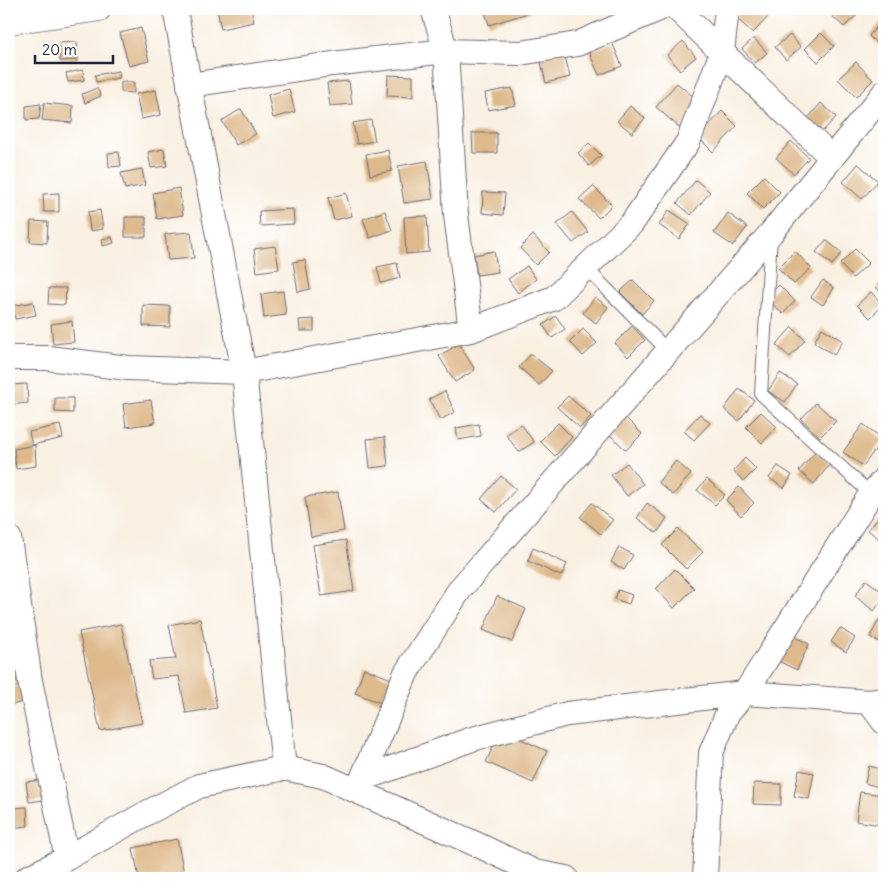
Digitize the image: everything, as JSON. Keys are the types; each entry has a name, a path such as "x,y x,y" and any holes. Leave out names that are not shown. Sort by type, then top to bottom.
{"street":[{"path":"9,22 99,9"},
{"path":"175,9 244,372 284,768"},
{"path":"433,9 446,51 456,215 471,330"},
{"path":"189,85 332,64 446,51 520,53 577,44 659,9"},
{"path":"677,9 832,158"},
{"path":"9,358 48,358 128,368 244,372 471,330 554,298 632,223 688,142 722,52 727,9"},
{"path":"360,785 406,673 460,588 771,233 884,93"},
{"path":"705,878 712,753 728,712 745,693 878,486"},
{"path":"9,538 30,681 67,858"},
{"path":"360,785 472,739 567,714 745,693 876,701 884,722"},
{"path":"27,878 199,786 284,768 360,785 535,872 566,878"}],"lane":[{"path":"771,233 761,394 878,486"},
{"path":"586,268 668,351"}],"building":[{"path":"217,9 251,9 254,22 221,29"},
{"path":"484,9 541,9 489,25"},
{"path":"744,9 761,9 769,16 753,33 736,18"},
{"path":"837,9 859,9 861,11 844,27 831,15"},
{"path":"884,18 884,50 869,36"},
{"path":"141,28 149,61 129,66 120,33"},
{"path":"821,33 834,46 818,62 805,49"},
{"path":"790,35 801,47 786,60 775,47"},
{"path":"754,38 767,53 755,63 742,49"},
{"path":"683,41 696,57 680,70 667,55"},
{"path":"77,42 78,60 60,61 59,43"},
{"path":"612,42 622,66 599,75 589,52"},
{"path":"564,52 570,77 546,83 540,58"},
{"path":"856,62 873,80 856,97 838,79"},
{"path":"83,70 84,80 68,82 66,73"},
{"path":"119,71 119,78 96,82 95,75"},
{"path":"388,75 413,76 413,97 387,96"},
{"path":"349,81 352,104 330,106 327,83"},
{"path":"121,82 134,82 134,93 121,92"},
{"path":"677,83 702,104 681,129 656,107"},
{"path":"97,88 101,96 85,103 82,94"},
{"path":"512,88 516,105 488,110 485,93"},
{"path":"289,89 295,112 273,118 268,95"},
{"path":"156,90 161,115 141,119 136,94"},
{"path":"44,103 73,106 72,123 42,120"},
{"path":"821,103 836,117 822,132 807,119"},
{"path":"41,104 39,119 26,120 26,106"},
{"path":"630,106 645,118 632,133 617,121"},
{"path":"241,109 256,134 236,145 222,121"},
{"path":"722,111 737,126 713,152 698,137"},
{"path":"371,120 375,141 357,144 353,123"},
{"path":"472,133 497,133 497,153 473,153"},
{"path":"791,141 809,158 794,174 776,158"},
{"path":"589,143 601,155 589,166 578,153"},
{"path":"164,149 167,166 151,168 148,152"},
{"path":"388,150 392,171 370,175 366,154"},
{"path":"119,152 121,166 109,167 108,153"},
{"path":"427,161 433,199 404,203 398,166"},
{"path":"858,164 878,181 862,199 843,182"},
{"path":"142,169 145,185 125,189 121,173"},
{"path":"764,176 780,192 763,209 747,193"},
{"path":"696,180 710,192 691,215 677,203"},
{"path":"593,186 612,205 599,218 579,199"},
{"path":"179,188 183,215 157,219 153,193"},
{"path":"483,192 505,193 503,215 482,213"},
{"path":"59,193 59,212 44,212 43,194"},
{"path":"346,193 352,216 334,220 328,198"},
{"path":"293,209 294,224 260,226 259,211"},
{"path":"100,210 103,229 90,231 88,212"},
{"path":"669,210 690,224 679,239 659,225"},
{"path":"385,211 392,230 370,238 363,219"},
{"path":"572,212 588,232 573,243 557,224"},
{"path":"728,213 747,227 733,246 714,233"},
{"path":"427,216 429,252 406,254 404,217"},
{"path":"125,217 146,217 146,237 125,237"},
{"path":"31,221 48,222 47,243 30,242"},
{"path":"191,232 194,258 168,260 165,234"},
{"path":"533,235 549,252 536,265 520,248"},
{"path":"112,237 114,243 103,246 102,239"},
{"path":"826,240 842,253 832,265 816,252"},
{"path":"275,246 279,269 257,272 254,249"},
{"path":"855,249 869,263 853,278 840,264"},
{"path":"494,251 498,272 477,275 474,255"},
{"path":"795,251 811,268 794,284 778,268"},
{"path":"9,259 11,259 13,270 9,270"},
{"path":"305,260 310,289 298,292 293,262"},
{"path":"397,263 400,278 381,283 377,267"},
{"path":"527,266 536,279 518,293 508,279"},
{"path":"884,279 884,296 876,287"},
{"path":"633,280 654,301 642,314 620,292"},
{"path":"823,280 834,288 823,305 811,297"},
{"path":"779,285 795,301 783,314 766,298"},
{"path":"49,288 66,288 65,305 48,304"},
{"path":"283,291 286,315 264,318 261,294"},
{"path":"871,292 883,305 870,318 857,305"},
{"path":"595,297 608,307 596,323 583,313"},
{"path":"33,302 36,315 15,319 12,306"},
{"path":"143,305 170,306 170,327 143,326"},
{"path":"556,316 565,329 552,338 543,325"},
{"path":"314,319 314,331 300,331 299,320"},
{"path":"72,321 74,342 53,344 51,324"},
{"path":"632,326 645,340 628,357 615,343"},
{"path":"792,327 805,340 790,357 776,345"},
{"path":"822,328 843,341 834,355 814,342"},
{"path":"583,329 597,343 583,356 570,342"},
{"path":"459,344 475,370 455,382 439,356"},
{"path":"531,354 552,371 539,385 519,367"},
{"path":"780,373 797,384 785,402 768,391"},
{"path":"27,384 28,403 9,405 9,385"},
{"path":"739,389 754,400 739,421 724,409"},
{"path":"445,391 455,412 440,420 429,399"},
{"path":"568,396 591,416 580,428 557,407"},
{"path":"55,398 73,398 73,413 55,412"},
{"path":"151,400 155,423 126,427 123,404"},
{"path":"816,403 836,421 820,437 801,419"},
{"path":"761,412 777,427 762,443 746,427"},
{"path":"700,414 710,423 694,440 684,431"},
{"path":"626,418 642,434 626,450 610,435"},
{"path":"558,423 572,437 555,456 540,441"},
{"path":"479,424 481,436 458,440 456,428"},
{"path":"521,424 534,442 519,452 506,435"},
{"path":"863,424 883,439 863,466 843,452"},
{"path":"60,425 63,438 32,445 29,432"},
{"path":"385,437 388,466 370,468 367,439"},
{"path":"35,445 36,466 16,469 14,449"},
{"path":"815,452 830,464 814,484 799,471"},
{"path":"745,458 756,469 744,481 733,471"},
{"path":"676,461 691,474 673,495 658,482"},
{"path":"627,463 643,484 627,496 611,475"},
{"path":"778,466 792,475 784,488 769,478"},
{"path":"501,476 516,489 496,512 481,499"},
{"path":"707,479 725,495 715,505 697,490"},
{"path":"739,487 754,503 741,516 726,500"},
{"path":"338,492 344,531 311,537 305,497"},
{"path":"592,503 613,520 601,534 580,517"},
{"path":"647,503 667,518 657,533 637,518"},
{"path":"884,513 884,543 868,530"},
{"path":"678,529 703,552 686,569 662,545"},
{"path":"346,540 354,591 321,596 313,545"},
{"path":"619,547 633,555 624,570 611,562"},
{"path":"533,548 567,564 561,576 528,561"},
{"path":"675,569 694,588 674,608 656,589"},
{"path":"866,580 884,593 884,597 874,611 855,596"},
{"path":"618,590 632,595 629,604 615,599"},
{"path":"497,596 526,609 512,642 483,630"},
{"path":"880,618 884,621 884,645 870,637"},
{"path":"200,619 217,708 186,713 179,676 152,679 149,661 176,659 169,625"},
{"path":"121,624 142,723 100,731 79,632"},
{"path":"840,628 855,638 846,652 831,642"},
{"path":"789,634 809,644 797,670 776,660"},
{"path":"17,651 22,679 9,681 9,652"},
{"path":"364,668 391,679 381,703 355,693"},
{"path":"22,685 26,701 12,705 9,689"},
{"path":"501,730 547,751 533,783 486,762"},
{"path":"869,766 884,770 881,788 865,783"},
{"path":"799,770 814,773 809,799 794,796"},
{"path":"41,780 44,800 29,802 26,782"},
{"path":"754,783 781,784 781,805 753,804"},
{"path":"860,792 884,795 880,825 856,821"},
{"path":"27,807 28,826 11,828 10,808"},
{"path":"177,839 185,878 139,878 133,848"}]}
